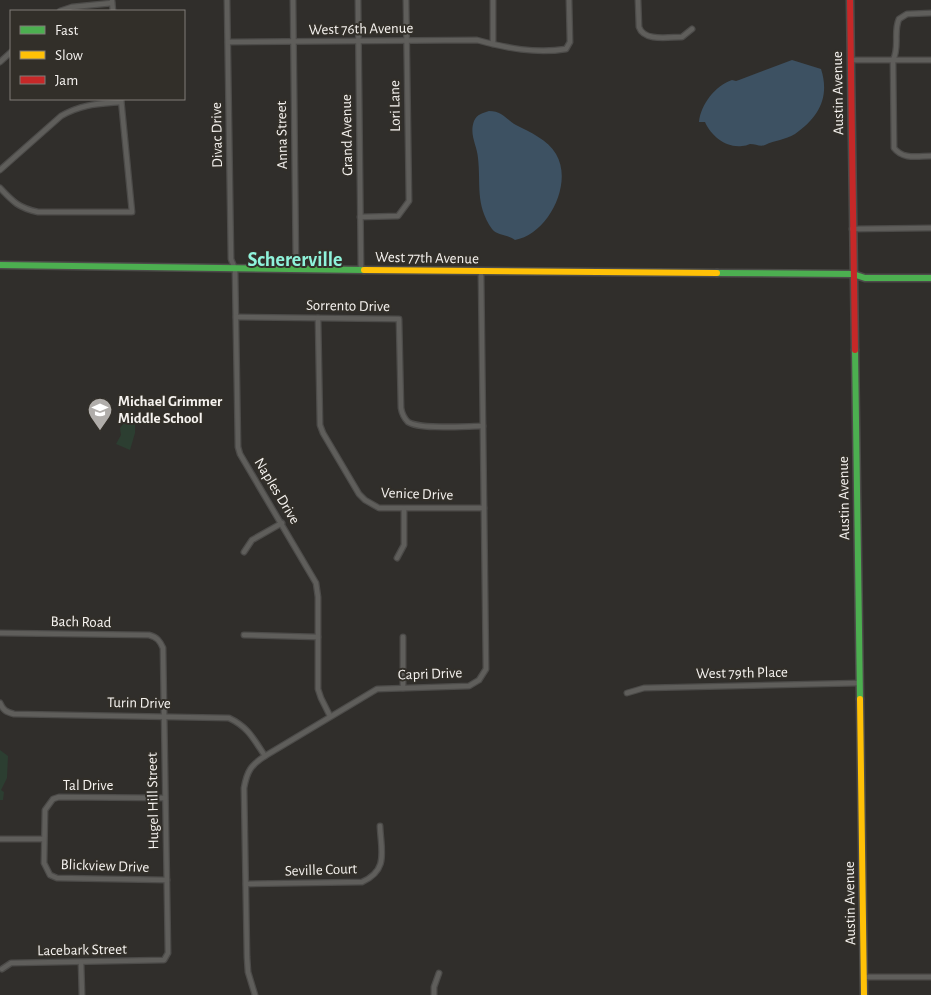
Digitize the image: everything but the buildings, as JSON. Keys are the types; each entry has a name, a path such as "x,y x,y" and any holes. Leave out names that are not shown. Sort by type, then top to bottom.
{"street":[{"name":"Divac Drive","path":"227,0 231,259 235,269"},
{"name":"Anna Street","path":"293,0 296,269"},
{"name":"Grand Avenue","path":"358,0 361,270"},
{"name":"Lori Lane","path":"360,217 398,216 409,201 406,0"},
{"path":"493,0 493,44"},
{"name":"West 76th Avenue","path":"228,42 477,40 514,50 558,50 566,49 570,42 569,0"},
{"path":"638,0 639,27 648,36 682,38 692,29"},
{"name":"Austin Avenue","path":"850,0 864,995"},
{"path":"63,10 112,1"},
{"path":"931,13 911,13 903,15 899,19 896,28 896,54 893,60 894,148 898,153 907,156 931,156"},
{"path":"0,62 10,53"},
{"path":"851,60 931,60"},
{"path":"0,170 61,116 84,105 121,100 132,212 38,212 14,203 0,188"},
{"path":"852,229 931,228"},
{"name":"West 77th Avenue","path":"0,265 235,269 853,274 864,278 931,278"},
{"name":"Naples Drive","path":"235,269 238,447 240,454 316,583 318,597 318,689 330,716"},
{"name":"Capri Drive","path":"255,994 250,983 247,965 244,788 249,770 254,763 264,756 377,689 469,686 479,680 486,669 481,271"},
{"name":"Sorrento Drive","path":"236,316 399,319 401,408 405,419 421,427 483,426"},
{"name":"Venice Drive","path":"318,318 319,416 323,433 364,500 379,508 484,508"},
{"path":"397,558 404,545 404,508"},
{"path":"244,552 252,540 282,523"},
{"name":"Bach Road","path":"0,633 149,635 160,641"},
{"path":"244,636 318,637"},
{"path":"403,637 403,688"},
{"name":"Hugel Hill Street","path":"160,641 163,648 168,953 164,960"},
{"name":"West 79th Place","path":"627,693 644,688 860,683"},
{"name":"Turin Drive","path":"0,703 7,712 14,714 229,718 241,724 249,731 264,756"},
{"name":"Tal Drive","path":"44,839 45,810 52,799 59,797 165,798"},
{"name":"Seville Court","path":"246,884 362,882 376,874 380,866 380,826"},
{"path":"0,838 44,839"},
{"name":"Blickview Drive","path":"44,839 44,863 50,875 57,878 166,880"},
{"name":"Lacebark Street","path":"2,969 11,963 164,960"},
{"path":"81,962 82,995"},
{"path":"434,995 434,987 439,973"},
{"path":"864,977 931,976"}],"green space":[{"path":"124,423 135,424 135,433 130,450 116,444 121,435 120,428"},
{"path":"0,750 8,756 7,778 1,790 4,792 3,800 0,800"}],"water":[{"path":"792,60 821,69 824,89 820,106 816,113 795,134 763,146 750,144 736,146 720,140 711,132 705,122 699,122 700,115 710,96 726,83"},
{"path":"489,111 501,114 544,141 553,149 561,166 562,179 559,193 547,219 527,236 515,240 496,233 492,229 481,203 478,158 472,131 477,117"}],"traffic: fast":[{"path":"0,265 364,270"},
{"path":"717,273 853,274 865,278 931,278"},
{"path":"855,350 860,699"}],"traffic: slow":[{"path":"364,270 717,273"},
{"path":"860,699 864,995"}],"traffic: jam":[{"path":"850,0 855,350"}],"place":[{"name":"Michael Grimmer Middle School","path":"100,431"}],"district":[{"name":"Schererville","path":"295,260"}]}
